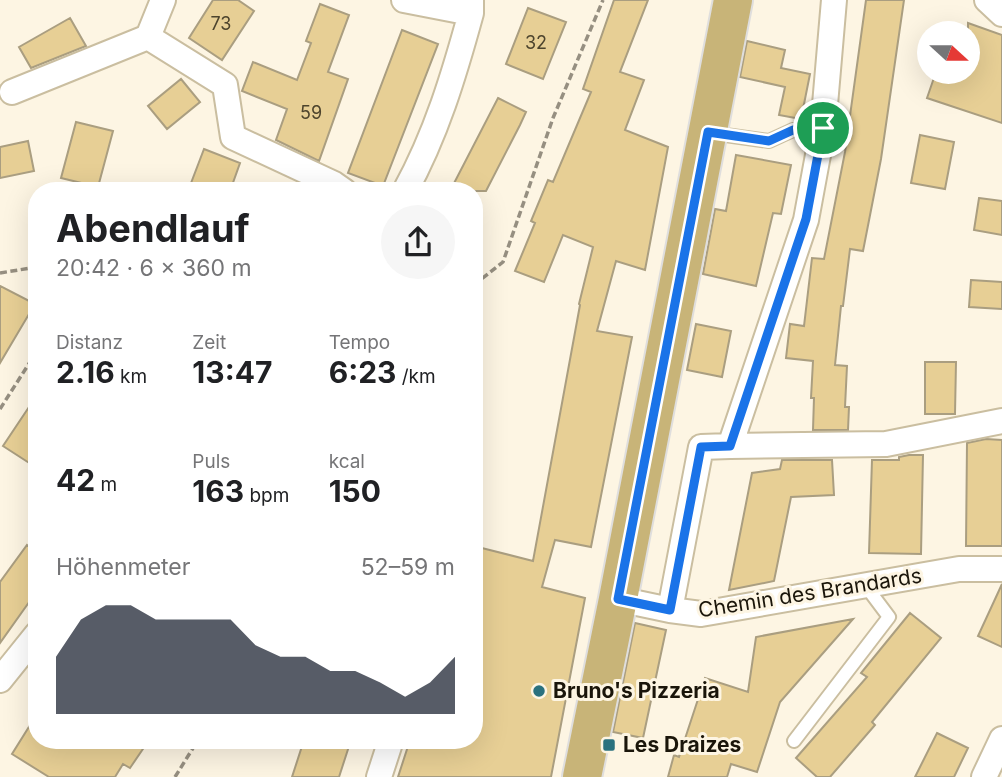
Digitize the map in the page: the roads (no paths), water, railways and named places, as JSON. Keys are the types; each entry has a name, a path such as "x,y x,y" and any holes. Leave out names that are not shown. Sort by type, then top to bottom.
{"main road":[{"path":"582,777 733,0"}],"street":[{"path":"12,92 148,37 163,0"},
{"path":"404,0 471,7 444,105 422,160 410,182"},
{"path":"730,446 806,219 823,128 834,0"},
{"path":"987,0 1002,14"},
{"path":"148,37 225,85 233,137 330,182"},
{"path":"670,610 701,447 886,444 1002,421"},
{"name":"Chemin des Brandards","path":"618,599 701,614 959,569 1002,569"},
{"path":"0,680 28,645"},
{"path":"984,777 1000,747"},
{"path":"379,777 388,749"}],"lane":[{"path":"708,132 769,141 793,130 823,128"},
{"path":"794,741 889,617 865,585"}],"place":[{"name":"Bruno's Pizzeria","path":"539,691"},
{"name":"Les Draizes","path":"609,745"}]}
